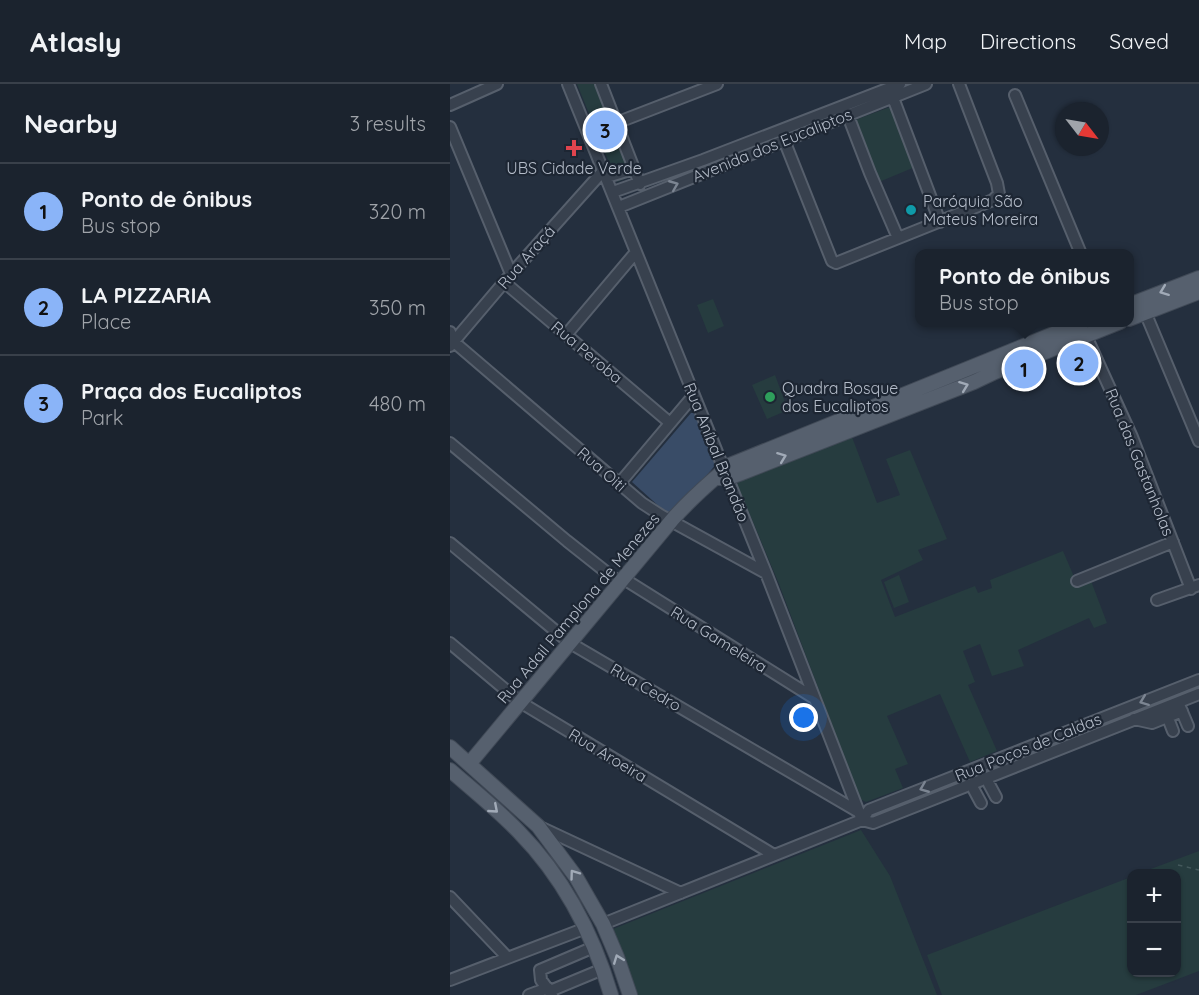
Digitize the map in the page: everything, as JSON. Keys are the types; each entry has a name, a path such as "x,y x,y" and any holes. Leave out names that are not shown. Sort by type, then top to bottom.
{"main road":[{"path":"1134,303 1199,278"},
{"path":"1134,317 1199,292"},
{"name":"Rua Adail Pamplona de Menezes","path":"723,475 730,465 825,427 1061,346 1085,328"},
{"name":"Rua Adail Pamplona de Menezes","path":"469,764 700,489 723,475 843,433 928,393 948,373 1085,328"},
{"path":"843,433 842,424 854,416"},
{"path":"813,444 826,435 825,427"},
{"path":"450,747 538,826 576,877 603,924 630,995"},
{"path":"450,770 530,843 561,883 586,928 611,995"}],"street":[{"path":"450,105 498,84"},
{"name":"Rua Aníbal Brandão","path":"568,84 694,395 723,475 766,573 860,815"},
{"path":"601,84 640,184"},
{"path":"616,123 717,84"},
{"name":"Avenida dos Eucaliptos","path":"619,207 846,110 900,84"},
{"name":"Avenida dos Eucaliptos","path":"886,91 926,84"},
{"path":"778,139 832,261 836,263 996,198 999,190 997,183 959,84"},
{"path":"886,91 940,222"},
{"path":"1015,95 1079,249"},
{"path":"846,110 898,238"},
{"path":"450,127 508,278"},
{"name":"Avenida dos Eucaliptos","path":"613,192 778,139"},
{"path":"605,174 633,169"},
{"name":"Rua Araçá","path":"451,340 605,174"},
{"path":"566,335 636,252"},
{"name":"Rua Peroba","path":"508,278 566,335 669,422"},
{"path":"1145,312 1199,441"},
{"name":"Rua das Gastanholas","path":"1085,328 1132,437 1173,542 1195,587"},
{"name":"Rua Oiti","path":"451,340 653,511 766,573"},
{"path":"619,483 694,395"},
{"name":"Rua Gameleira","path":"450,443 567,542 622,581 814,698"},
{"path":"1077,581 1173,542"},
{"name":"Rua Cedro","path":"450,543 570,643 860,815"},
{"path":"1157,600 1195,587"},
{"name":"Rua Aroeira","path":"450,643 520,702 774,855"},
{"name":"Rua Poços de Caldas","path":"603,924 774,855 869,810 1199,680"},
{"name":"Rua Poços de Caldas","path":"860,815 873,823 1134,719 1166,713 1199,694"},
{"path":"1180,707 1188,726"},
{"path":"1166,713 1173,732"},
{"path":"940,796 949,798 974,790 989,784 999,773"},
{"path":"989,784 996,797"},
{"path":"974,790 981,803"},
{"path":"538,826 681,893"},
{"path":"450,897 507,957"},
{"path":"450,980 586,928"},
{"path":"550,991 541,980 540,970 594,947"},
{"path":"529,995 550,991 603,969"}],"path":[{"path":"1178,865 1199,870"}],"green space":[{"path":"577,84 597,84 632,176 617,182"},
{"path":"890,107 893,108 915,167 879,182 855,120"},
{"path":"713,299 724,326 708,333 697,305"},
{"name":"Quadra Bosque dos Eucaliptos","path":"775,375 788,410 767,419 752,385"},
{"path":"852,437 877,503 900,495 886,459 910,450 947,539 918,550 923,560 881,580 895,617 975,586 978,593 992,588 990,580 1063,551 1078,586 1091,581 1107,623 1094,628 1089,618 1018,650 1024,666 992,676 980,644 963,651 975,682 968,685 997,751 970,762 940,694 887,716 908,764 895,769 903,788 866,802 860,799 779,584 737,484"},
{"path":"899,575 909,602 894,608 884,582"},
{"path":"861,830 890,876 937,995 638,995 613,929"},
{"path":"1199,851 1199,971 1136,995 942,995 927,955 1127,879 1127,977 1181,977 1181,869 1151,869"}],"water":[{"path":"691,413 695,413 716,464 672,518 632,482"}],"place":[{"name":"Praça dos Eucaliptos","path":"605,130"},
{"name":"UBS Cidade Verde","path":"574,148"},
{"name":"Paróquia São Mateus Moreira","path":"911,210"},
{"name":"LA PIZZARIA","path":"1079,363"},
{"name":"Ponto de ônibus","path":"1024,369"},
{"name":"Quadra Bosque dos Eucaliptos","path":"770,397"}]}
